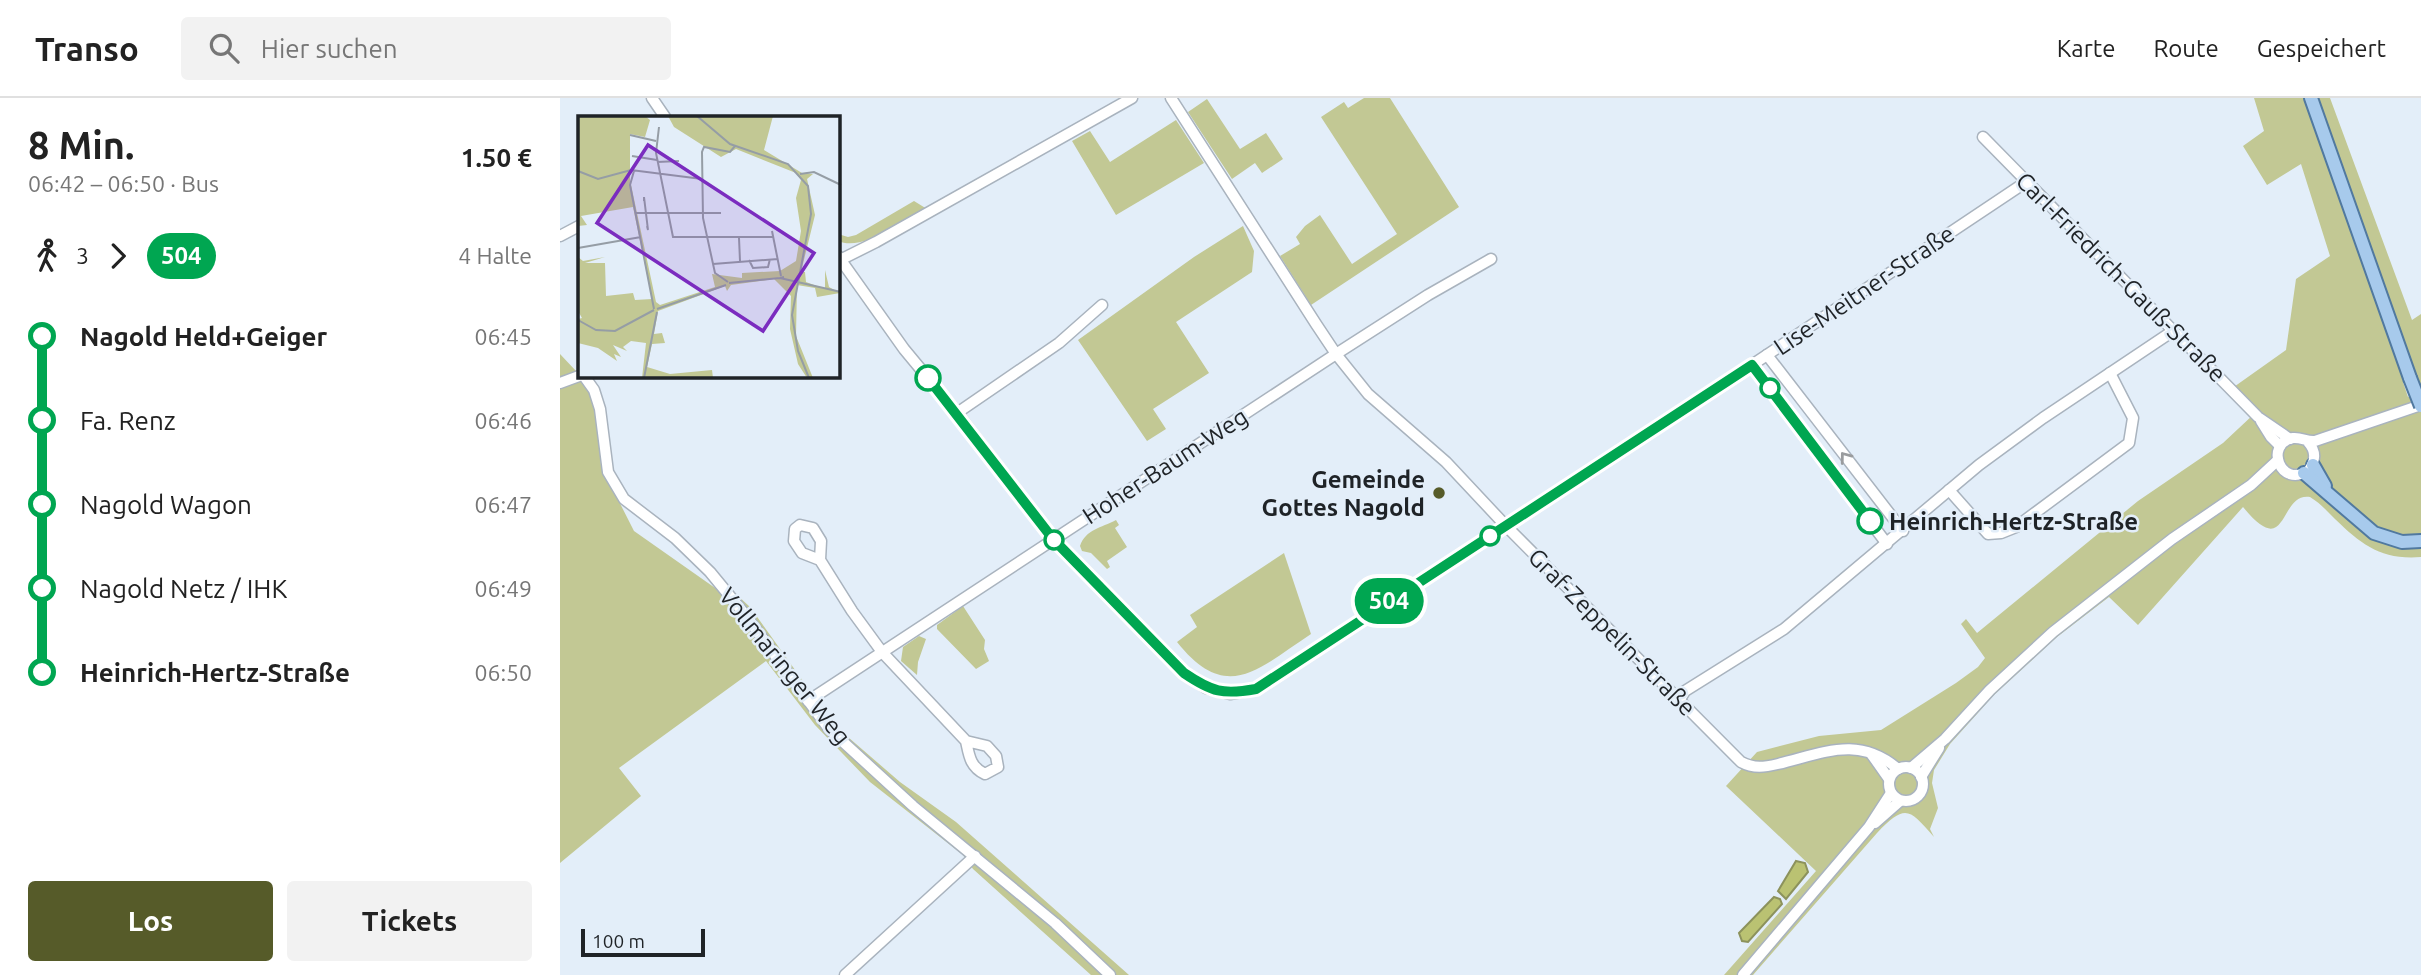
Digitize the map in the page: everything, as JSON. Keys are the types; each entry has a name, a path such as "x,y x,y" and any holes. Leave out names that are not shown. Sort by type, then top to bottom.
{"main road":[{"path":"2311,98 2421,406"},
{"path":"2310,464 2329,492 2374,533 2402,542 2421,541"}],"street":[{"path":"653,98 664,116"},
{"path":"840,259 876,242 1132,98"},
{"name":"Graf-Zeppelin-Straße","path":"1171,98 1336,354 1368,394 1446,461 1506,526 1741,762 1749,766 1771,765 1842,749 1872,754 1898,769"},
{"name":"Carl-Friedrich-Gauß-Straße","path":"1983,137 2259,417 2290,439"},
{"name":"Lise-Meitner-Straße","path":"840,260 904,349 957,412 1053,539 1184,673 1206,688 1230,694 1256,689 1768,355 2026,182"},
{"path":"560,236 578,227"},
{"name":"Hoher-Baum-Weg","path":"808,701 1336,354 1428,295 1491,259"},
{"path":"957,412 1059,342 1102,305"},
{"path":"1680,699 1685,691 1784,629 1950,490 2043,418 2173,331"},
{"path":"1768,355 1903,531"},
{"path":"1752,365 1887,544"},
{"path":"1950,490 1988,534 2001,533 2016,527 2129,443 2133,418 2110,373"},
{"name":"Vollmaringer Weg","path":"560,383 578,377"},
{"name":"Vollmaringer Weg","path":"584,378 594,390 600,410 608,472 624,499 675,538 710,572 835,735 913,806 1055,923 1110,975"},
{"path":"2280,465 2280,446 2290,439 2308,442 2421,406"},
{"name":"Carl-Friedrich-Gauß-Straße","path":"2259,417 2280,446"},
{"path":"2280,465 2292,475 2310,464 2342,433"},
{"path":"2308,442 2310,464"},
{"path":"1889,779 1898,769 1911,768 1945,739 1990,690 2053,632 2172,539 2280,465"},
{"path":"820,560 882,652 967,741"},
{"path":"1921,777 1945,739"},
{"path":"1743,975 1869,827 1891,793 1889,779 1872,754"},
{"path":"1891,793 1900,800 1910,801 1919,795 1923,786 1921,777 1911,768"},
{"path":"1869,827 1900,800"},
{"path":"845,975 975,856"}],"shaded area":[{"path":"1364,98 1390,98 1459,207 1311,305 1280,256 1300,244 1296,237 1305,226 1320,215 1352,264 1397,234 1321,117 1344,102 1348,108"},
{"path":"2254,98 2330,98 2412,320 2421,314 2421,387 2394,329 2410,378 2403,382 2408,397 2421,393 2421,401 2377,419 2421,410 2421,557 2394,556 2373,549 2310,497 2300,498 2292,504 2276,527 2268,528 2258,522 2243,507 2138,625 2109,597 2057,637 1994,695 1950,744 1934,770 1932,783 1938,808 1930,829 1934,837 1913,816 1907,813 1895,817 1877,833 1753,975 1724,975 1816,871 1726,786 1757,752 1819,736 1881,730 1956,683 1978,667 1985,658 1961,624 1966,619 1977,633 2138,501 2223,443 2254,414 2231,389 2286,350 2296,279 2330,256 2301,164 2267,185 2243,146 2264,131"},
{"path":"1207,99 1240,149 1266,133 1283,159 1262,173 1255,163 1232,179 1188,112"},
{"path":"1176,120 1204,163 1116,215 1072,141 1090,131 1110,162"},
{"path":"914,201 927,209 871,239 848,243 840,241 840,235 848,237"},
{"path":"1243,226 1254,251 1252,272 1176,322 1209,373 1153,409 1166,429 1147,441 1078,340 1194,257"},
{"path":"560,354 576,371 596,405 601,466 634,531 718,590 723,582 750,607 841,731 900,782 956,822 1129,975 1091,975 973,869 963,855 870,782 815,725 766,661 619,768 641,796 560,863"},
{"path":"1116,520 1119,525 1115,528 1127,547 1107,561 1110,567 1107,569 1091,553 1082,551 1080,546 1090,532"},
{"path":"1284,553 1311,634 1259,668 1243,674 1228,676 1212,672 1195,661 1177,642 1197,627 1190,615"},
{"path":"963,606 985,640 984,649 989,661 976,669 937,629 937,625"},
{"path":"919,636 926,639 918,662 917,675 901,661 903,647"},
{"path":"1796,861 1805,863 1808,872 1786,899 1778,891"},
{"path":"1774,897 1780,899 1782,904 1748,942 1742,941 1739,933"}],"bus line":[{"name":"504","path":"928,378 1053,539 1184,673 1206,688 1230,694 1256,689 1752,365 1870,521"}],"place":[{"name":"Gemeinde Gottes Nagold","path":"1439,493"},
{"name":"Heinrich-Hertz-Straße","path":"1870,521"}]}
